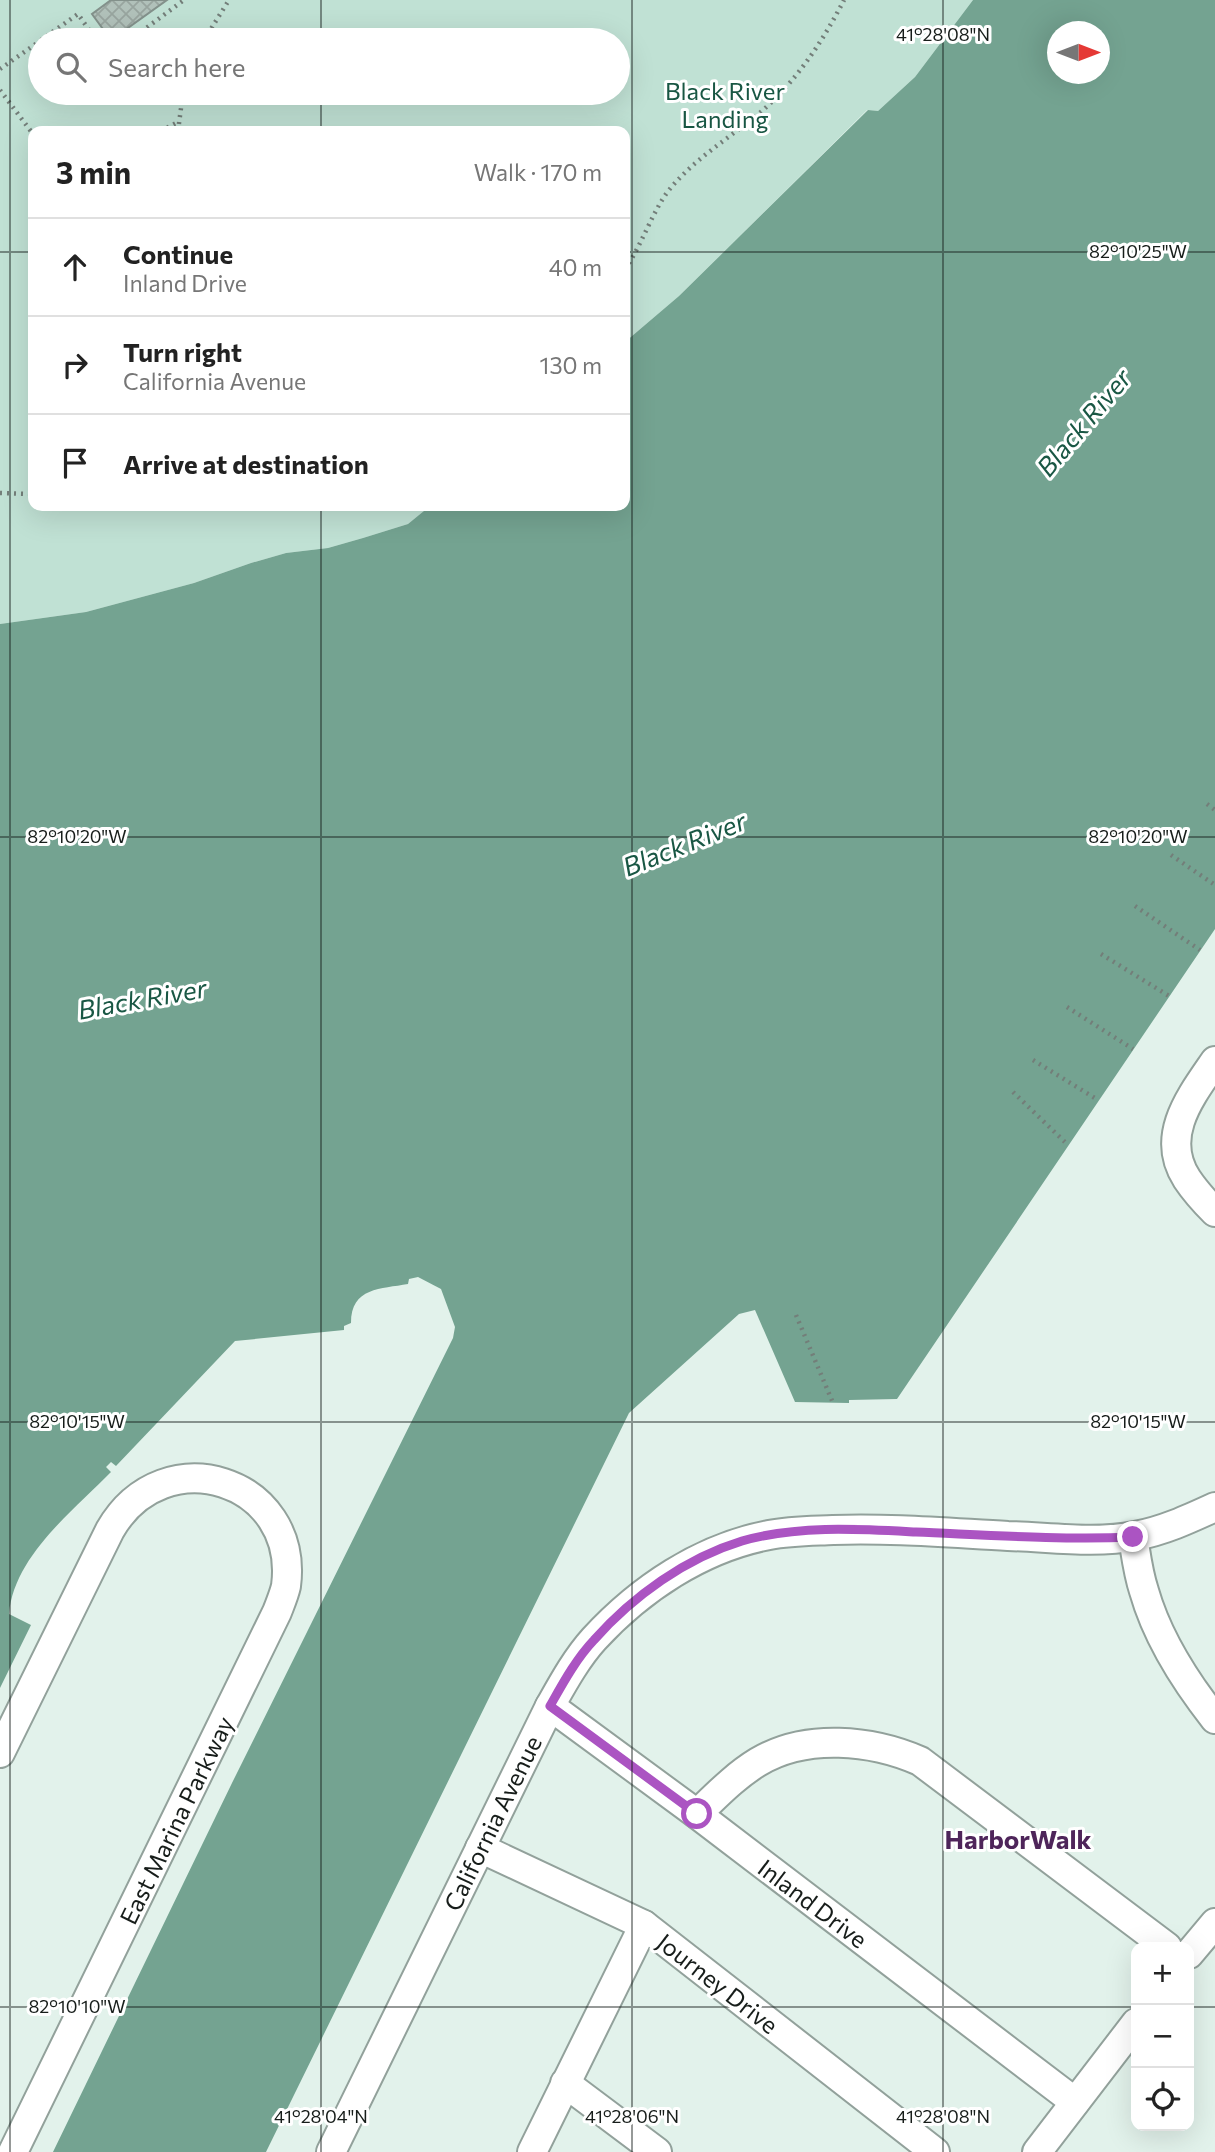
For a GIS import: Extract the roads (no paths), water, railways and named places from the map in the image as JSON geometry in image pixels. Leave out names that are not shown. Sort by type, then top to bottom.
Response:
[{"type":"street","points":[[1215,1061],[1190,1097],[1178,1125],[1179,1159],[1185,1177],[1215,1212]]},
{"type":"street","name":"East Marina Parkway","points":[[0,1753],[117,1517],[135,1498],[160,1483],[189,1477],[217,1480],[241,1490],[260,1505],[277,1529],[286,1555],[286,1587],[277,1612],[13,2152]]},
{"type":"street","name":"California Avenue","points":[[331,2152],[550,1706],[574,1665],[594,1640],[659,1582],[690,1563],[742,1541],[771,1535],[864,1529],[1074,1538],[1133,1537],[1158,1531],[1215,1507]]},
{"type":"street","points":[[1133,1537],[1144,1591],[1158,1627],[1175,1660],[1215,1719]]},
{"type":"street","name":"Inland Drive","points":[[550,1706],[697,1814],[1075,2102]]},
{"type":"street","points":[[697,1814],[737,1776],[761,1760],[779,1753],[814,1744],[884,1748],[920,1761],[1160,1942]]},
{"type":"street","name":"Journey Drive","points":[[480,1848],[644,1925],[935,2152]]},
{"type":"street","points":[[1194,1948],[1215,1923]]},
{"type":"street","points":[[532,2152],[644,1925]]},
{"type":"street","points":[[1037,2152],[1131,2029]]},
{"type":"street","points":[[565,2083],[657,2152]]},
{"type":"water","name":"Black River","points":[[973,0],[1215,0],[1215,929],[897,1399],[849,1400],[849,1403],[795,1402],[755,1310],[739,1314],[629,1413],[266,2152],[53,2152],[453,1338],[455,1327],[441,1289],[418,1277],[409,1279],[408,1284],[378,1289],[362,1296],[352,1311],[351,1323],[344,1326],[344,1330],[235,1341],[116,1466],[111,1462],[106,1467],[111,1472],[63,1519],[33,1554],[13,1593],[9,1614],[31,1625],[0,1688],[0,624],[86,612],[194,583],[286,553],[328,548],[408,524],[424,511],[630,511],[630,338],[679,296],[868,110],[878,111],[915,77]]},
{"type":"district","name":"HarborWalk","points":[[1018,1838]]},
{"type":"park label","name":"Black River Landing","points":[[725,104]]}]
